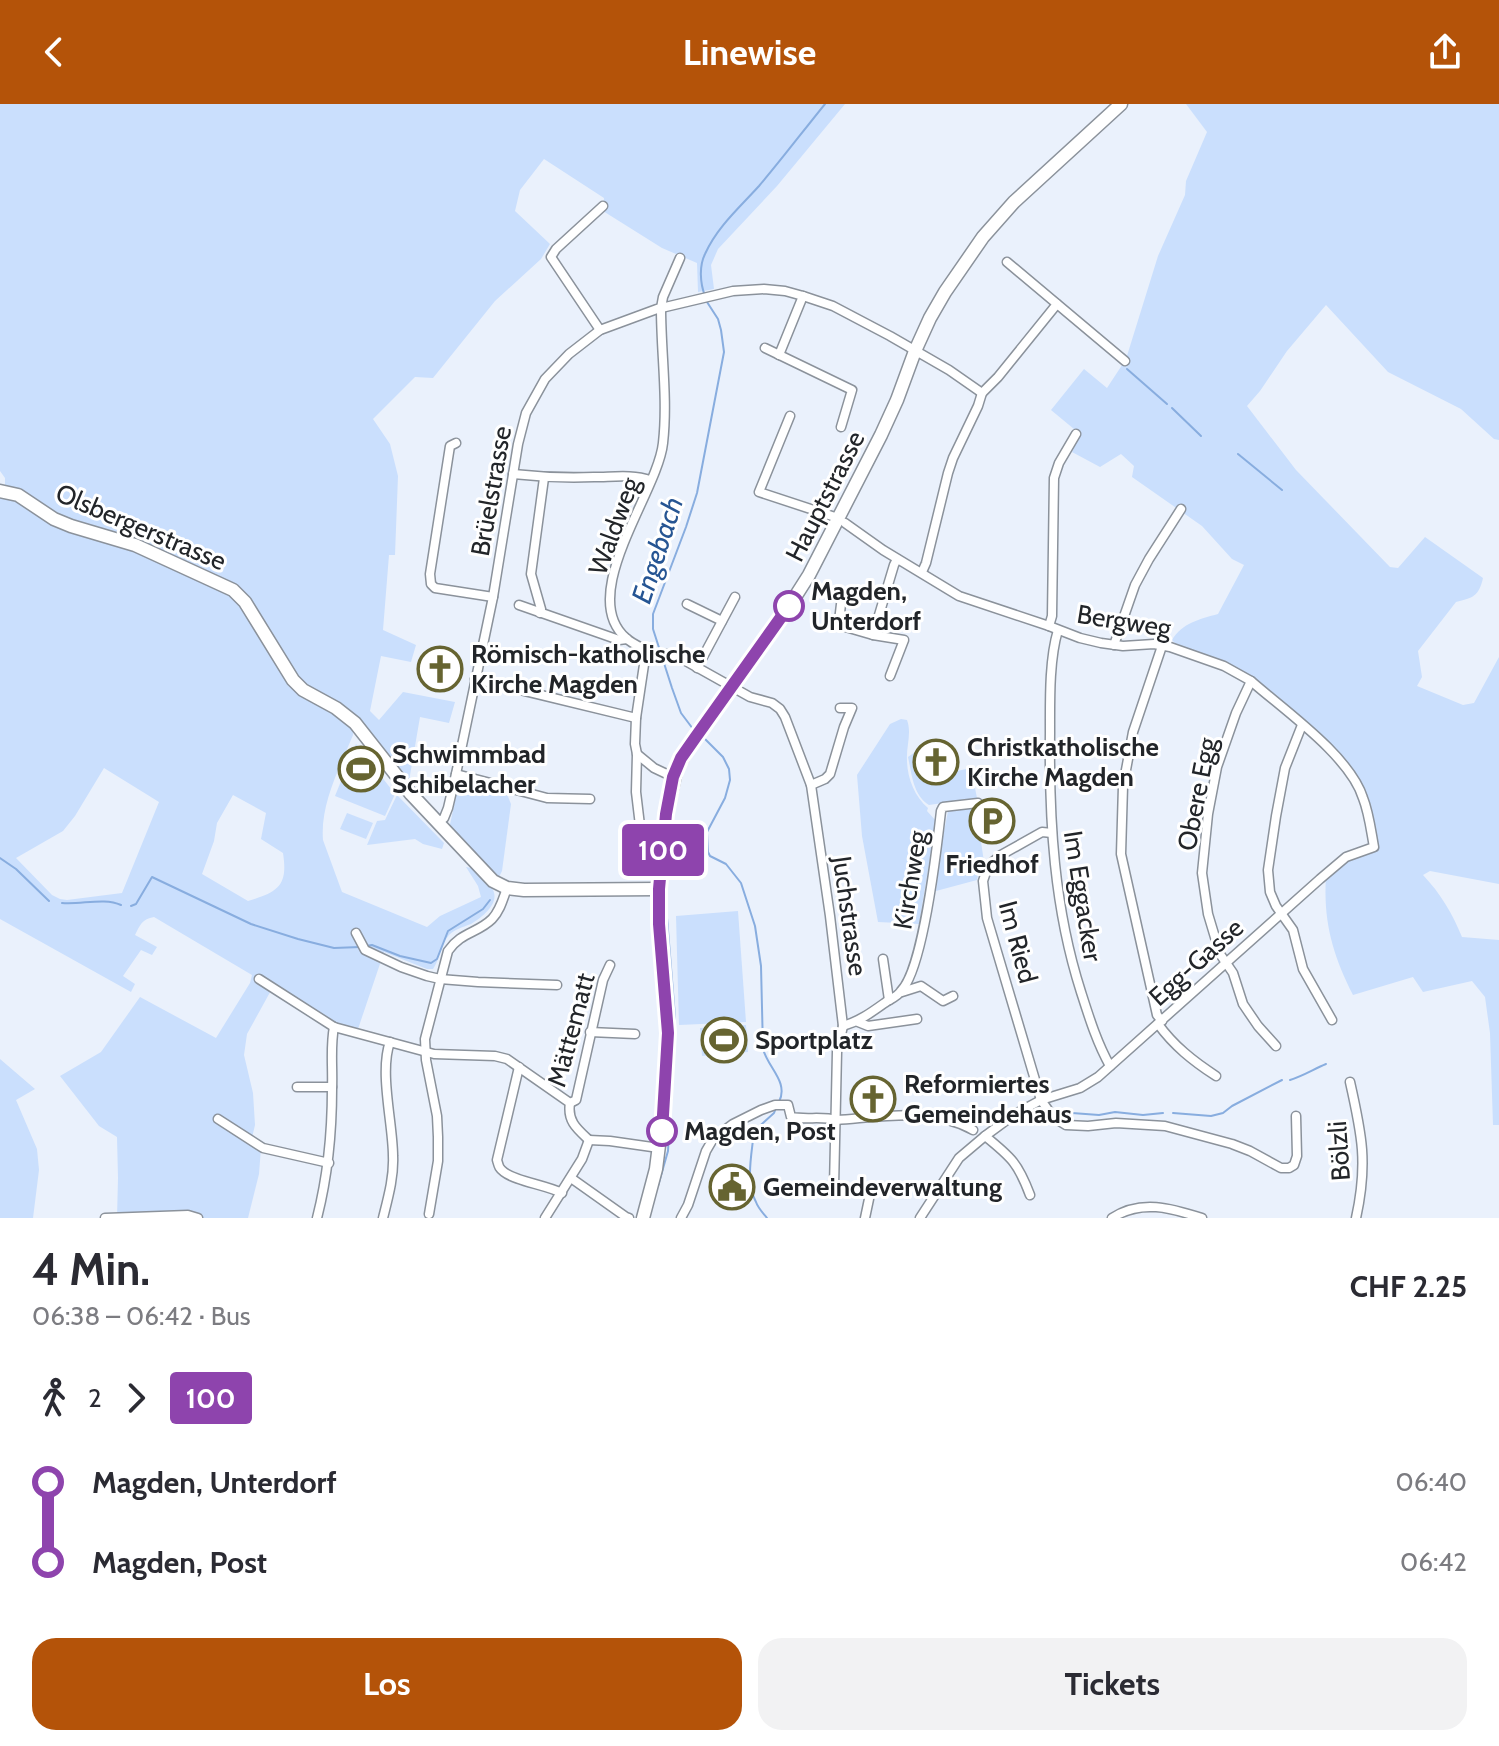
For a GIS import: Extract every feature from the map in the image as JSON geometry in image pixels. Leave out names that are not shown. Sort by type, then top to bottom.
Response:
[{"type":"main road","name":"Hauptstrasse","points":[[643,1218],[659,1148],[665,1097],[668,1033],[659,889],[666,814],[673,777],[681,758],[800,591],[842,520],[915,351],[945,292],[983,237],[1014,202],[1121,104]]},
{"type":"main road","name":"Olsbergerstrasse","points":[[0,491],[18,495],[54,519],[135,545],[233,590],[245,602],[293,680],[303,690],[336,708],[355,723],[411,794],[493,881],[507,888]]},
{"type":"main road","points":[[507,888],[659,889]]},
{"type":"street","points":[[600,330],[551,257],[603,206]]},
{"type":"street","name":"Waldweg","points":[[644,859],[636,792],[635,744],[645,658],[642,648],[619,630],[613,618],[610,594],[626,534],[658,468],[663,444],[661,308],[680,258]]},
{"type":"street","points":[[1007,262],[1125,361]]},
{"type":"street","name":"Brüelstrasse","points":[[438,823],[448,808],[456,774],[493,597],[518,444],[526,413],[545,379],[600,330],[661,308],[714,294],[748,289],[785,291],[833,306],[949,370],[982,393]]},
{"type":"street","points":[[779,355],[803,296]]},
{"type":"street","points":[[922,572],[953,458],[982,393],[1057,304]]},
{"type":"street","points":[[765,348],[852,390],[841,427]]},
{"type":"street","name":"Bergweg","points":[[790,416],[759,492],[842,520],[897,559],[959,596],[1091,640],[1123,646],[1162,646],[1224,666],[1251,681],[1338,758],[1356,782],[1363,797],[1374,847]]},
{"type":"street","name":"Im Eggacker","points":[[1076,434],[1054,478],[1052,616],[1056,637],[1050,701],[1052,833],[1056,882],[1070,956],[1088,1016],[1110,1066]]},
{"type":"street","points":[[456,443],[450,446],[431,584],[435,588],[493,597]]},
{"type":"street","points":[[513,474],[544,478],[626,477],[650,480]]},
{"type":"street","points":[[540,613],[531,574],[544,478]]},
{"type":"street","points":[[1114,645],[1135,585],[1181,509]]},
{"type":"street","points":[[873,635],[897,559]]},
{"type":"street","points":[[842,596],[840,624],[873,635],[904,640],[890,676]]},
{"type":"street","points":[[697,668],[735,597]]},
{"type":"street","points":[[687,604],[722,621]]},
{"type":"street","points":[[519,605],[619,640],[627,639]]},
{"type":"street","points":[[1162,646],[1133,732],[1123,786],[1121,854],[1160,1023],[1177,1047],[1216,1076]]},
{"type":"street","name":"Juchstrasse","points":[[665,654],[675,655],[750,697],[772,703],[780,709],[811,785],[843,1026],[837,1052],[834,1187]]},
{"type":"street","points":[[475,679],[636,718]]},
{"type":"street","name":"Obere Egg","points":[[1251,681],[1217,767],[1202,873],[1208,914],[1220,954],[1233,973],[1243,1004],[1276,1046]]},
{"type":"street","points":[[811,785],[830,774],[852,708],[840,708]]},
{"type":"street","points":[[1302,725],[1285,768],[1268,870],[1270,892],[1293,930],[1303,969],[1332,1020]]},
{"type":"street","points":[[637,754],[654,768],[673,777]]},
{"type":"street","points":[[456,774],[547,798],[590,799]]},
{"type":"street","name":"Kirchweg","points":[[901,992],[916,963],[941,811],[943,807],[978,803]]},
{"type":"street","name":"Im Ried","points":[[1041,1100],[987,918],[983,881],[988,866],[1001,855],[1042,832],[1052,833]]},
{"type":"street","name":"Egg-Gasse","points":[[920,1218],[959,1158],[985,1136],[1041,1100],[1080,1088],[1098,1077],[1346,857],[1374,847]]},
{"type":"street","points":[[429,1214],[438,1161],[438,1137],[425,1039],[448,951],[455,941],[493,918],[507,888]]},
{"type":"street","points":[[356,933],[363,947],[401,967],[440,979],[557,985]]},
{"type":"street","name":"Kirchweg","points":[[883,959],[889,1000]]},
{"type":"street","name":"Mättematt","points":[[570,1103],[576,1100],[603,980],[610,965]]},
{"type":"street","points":[[259,979],[334,1027],[434,1054],[507,1059],[570,1103],[573,1126],[589,1140],[659,1148]]},
{"type":"street","points":[[843,1026],[858,1022],[901,992],[921,986],[943,1001],[953,996]]},
{"type":"street","points":[[858,1022],[868,1026],[917,1019]]},
{"type":"street","points":[[317,1218],[329,1163],[334,1027]]},
{"type":"street","points":[[590,1032],[635,1034]]},
{"type":"street","points":[[383,1218],[393,1157],[387,1079],[390,1042]]},
{"type":"street","points":[[519,1067],[497,1160],[500,1169],[506,1174],[552,1187],[562,1193]]},
{"type":"street","name":"Bölzli","points":[[1350,1082],[1364,1152],[1363,1184],[1356,1218]]},
{"type":"street","points":[[297,1087],[332,1087]]},
{"type":"street","points":[[1041,1100],[1053,1117],[1066,1125],[1116,1123],[1165,1126],[1232,1144],[1281,1168],[1294,1165],[1297,1156],[1296,1116]]},
{"type":"street","points":[[681,1218],[713,1139],[733,1124],[775,1105],[788,1105],[791,1117],[837,1120],[924,1116],[951,1121],[973,1130]]},
{"type":"street","points":[[218,1119],[263,1148],[329,1163]]},
{"type":"street","points":[[708,1128],[713,1139]]},
{"type":"street","points":[[985,1136],[1011,1157],[1030,1195]]},
{"type":"street","points":[[545,1218],[571,1178],[589,1140]]},
{"type":"street","points":[[571,1178],[629,1218]]},
{"type":"street","points":[[865,1218],[869,1199]]},
{"type":"street","points":[[1112,1218],[1124,1210],[1140,1206],[1174,1209],[1202,1218]]},
{"type":"street","points":[[105,1218],[188,1215],[198,1218]]},
{"type":"shaded area","points":[[0,104],[845,104],[777,186],[718,249],[711,265],[714,289],[698,292],[697,263],[662,248],[603,211],[604,198],[544,159],[520,190],[515,211],[550,244],[541,259],[495,301],[433,378],[415,377],[373,419],[390,444],[398,476],[395,555],[389,555],[383,630],[416,645],[411,662],[381,656],[370,711],[379,720],[403,692],[455,702],[449,723],[420,717],[408,787],[372,738],[301,683],[245,596],[66,520],[5,488],[5,478],[0,471]]},
{"type":"shaded area","points":[[1186,104],[1499,104],[1499,440],[1461,409],[1388,372],[1326,305],[1247,406],[1296,470],[1390,567],[1398,568],[1425,537],[1483,578],[1477,592],[1456,602],[1418,651],[1422,677],[1417,686],[1463,705],[1474,703],[1499,657],[1499,884],[1430,871],[1423,875],[1446,904],[1462,937],[1499,940],[1499,1125],[1493,1125],[1490,1033],[1485,997],[1472,981],[1423,992],[1413,977],[1353,995],[1340,966],[1328,923],[1326,876],[1353,857],[1374,851],[1364,794],[1321,738],[1276,695],[1228,664],[1172,640],[1186,626],[1218,614],[1244,565],[1232,559],[1202,526],[1132,477],[1134,466],[1121,454],[1100,467],[1072,452],[1080,434],[1051,410],[1084,369],[1107,388],[1126,359],[1158,256],[1185,195],[1186,181],[1207,132]]},
{"type":"shaded area","points":[[0,496],[11,497],[221,588],[238,601],[291,685],[353,728],[328,799],[323,826],[323,840],[342,892],[427,927],[440,916],[481,897],[466,867],[486,881],[494,895],[492,905],[484,914],[449,935],[433,969],[384,952],[358,1029],[332,1022],[274,985],[247,1034],[244,1055],[253,1093],[255,1125],[251,1142],[261,1148],[259,1174],[248,1218],[117,1218],[117,1137],[99,1126],[60,1076],[101,1052],[140,997],[216,1038],[252,975],[154,917],[144,921],[135,935],[157,947],[152,955],[141,950],[123,976],[135,984],[131,992],[0,919]],"holes":[[[104,768],[159,802],[122,893],[60,899],[52,895],[16,858],[63,831]],[[233,795],[266,813],[261,839],[283,853],[284,873],[279,886],[248,901],[202,874],[217,823]]]},
{"type":"shaded area","points":[[907,720],[908,725],[907,767],[910,780],[936,821],[919,924],[878,922],[862,836],[857,775],[890,724]]},
{"type":"shaded area","points":[[931,741],[936,742],[957,771],[971,768],[977,798],[929,805],[924,801],[914,784],[908,757]]},
{"type":"shaded area","name":"Schwimmbad Schibelacher","points":[[356,744],[395,794],[385,816],[335,796]]},
{"type":"shaded area","points":[[463,782],[506,792],[511,804],[502,871],[498,879],[449,829],[458,787]]},
{"type":"shaded area","points":[[397,795],[444,843],[442,849],[415,839],[367,845],[377,821],[385,820]]},
{"type":"shaded area","points":[[976,808],[984,862],[977,880],[936,891],[948,811]]},
{"type":"shaded area","points":[[347,813],[373,823],[366,839],[340,829]]},
{"type":"shaded area","points":[[738,911],[746,1022],[679,1025],[676,916]]},
{"type":"shaded area","name":"Sportplatz","points":[[746,1025],[748,1052],[702,1056],[700,1028]]},
{"type":"shaded area","points":[[0,1059],[35,1089],[16,1100],[37,1149],[39,1170],[33,1218],[0,1218]]},
{"type":"waterway","points":[[705,296],[701,269],[710,244],[825,104]]},
{"type":"waterway","name":"Engebach","points":[[693,729],[681,713],[672,688],[653,629],[653,614],[697,493],[724,352],[718,319],[707,302]]},
{"type":"waterway","points":[[1127,369],[1167,404]]},
{"type":"waterway","points":[[1172,408],[1201,436]]},
{"type":"waterway","points":[[1238,454],[1282,490]]},
{"type":"waterway","points":[[658,1186],[668,1151],[675,1017],[667,918],[668,873],[678,856],[707,832],[725,798],[730,780],[723,757],[701,735]]},
{"type":"waterway","points":[[707,833],[710,856],[726,864],[741,883],[755,926],[761,966],[763,1049],[780,1081],[779,1102]]},
{"type":"waterway","points":[[0,858],[49,901]]},
{"type":"waterway","points":[[131,906],[136,904],[152,877],[251,924],[334,948],[360,947]]},
{"type":"waterway","points":[[366,946],[372,945],[431,963],[437,959],[448,931],[483,909],[490,900]]},
{"type":"waterway","points":[[62,903],[107,902],[121,905]]},
{"type":"waterway","points":[[1290,1080],[1326,1064]]},
{"type":"waterway","points":[[1173,1113],[1211,1116],[1223,1113],[1282,1080]]},
{"type":"waterway","points":[[767,1218],[753,1194],[751,1158],[754,1131],[776,1108]]},
{"type":"waterway","points":[[1072,1113],[1163,1113]]},
{"type":"bus line","name":"100","points":[[662,1131],[668,1033],[659,889],[673,777],[681,758],[789,606]]},
{"type":"place","name":"Magden, Unterdorf","points":[[789,606]]},
{"type":"place","name":"Römisch-katholische Kirche Magden","points":[[440,669]]},
{"type":"place","name":"Christkatholische Kirche Magden","points":[[936,762]]},
{"type":"place","name":"Schwimmbad Schibelacher","points":[[361,769]]},
{"type":"place","name":"Friedhof","points":[[992,821]]},
{"type":"place","name":"Sportplatz","points":[[724,1040]]},
{"type":"place","name":"Reformiertes Gemeindehaus","points":[[873,1099]]},
{"type":"place","name":"Magden, Post","points":[[662,1131]]},
{"type":"place","name":"Gemeindeverwaltung","points":[[732,1187]]}]
